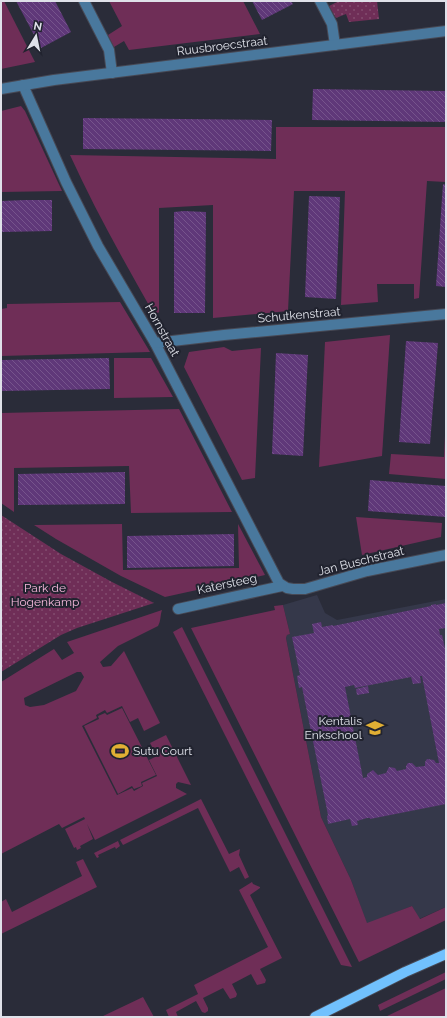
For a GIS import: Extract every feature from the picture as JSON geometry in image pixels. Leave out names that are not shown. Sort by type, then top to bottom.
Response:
[{"type":"main road","points":[[315,1017],[405,972],[446,954]]},
{"type":"street","points":[[84,1],[109,50],[112,73]]},
{"type":"street","points":[[320,1],[332,24],[335,45]]},
{"type":"street","name":"Ruusbroecstraat","points":[[1,89],[112,73],[446,31]]},
{"type":"street","name":"Hornstraat","points":[[23,85],[66,182],[98,246],[155,343],[272,570],[282,586]]},
{"type":"street","name":"Schutkenstraat","points":[[155,343],[231,334],[446,314]]},
{"type":"street","name":"Jan Buschstraat","points":[[282,586],[293,589],[305,589],[367,571],[446,554]]},
{"type":"street","name":"Katersteeg","points":[[178,609],[282,586]]},
{"type":"shaded area","name":"Kentalis Enkschool","points":[[317,595],[325,613],[337,620],[446,599],[446,907],[419,919],[412,906],[367,924],[351,880],[321,817],[286,638],[287,635],[290,634],[283,605]]},
{"type":"green space","points":[[1,1],[4,1],[35,62],[1,69]]},
{"type":"green space","points":[[109,1],[243,1],[260,34],[129,50],[124,41],[114,47],[108,35],[122,26]]},
{"type":"green space","points":[[339,1],[377,1],[379,19],[349,22],[346,14],[336,18],[329,6]]},
{"type":"green space","points":[[21,106],[25,111],[62,191],[1,192],[1,111]]},
{"type":"green space","points":[[276,127],[446,127],[446,182],[427,181],[419,298],[414,299],[414,284],[377,284],[378,302],[341,305],[345,191],[294,191],[288,311],[213,318],[213,205],[159,208],[159,312],[155,316],[100,216],[70,155],[276,159]]},
{"type":"green space","points":[[120,302],[150,352],[1,356],[1,309],[7,308],[7,304]]},
{"type":"green space","points":[[390,335],[382,456],[319,467],[325,342]]},
{"type":"green space","points":[[224,347],[232,351],[261,348],[255,478],[242,480],[184,367],[189,352]]},
{"type":"green space","points":[[114,358],[151,358],[173,397],[114,398]]},
{"type":"green space","points":[[179,409],[232,512],[131,513],[129,466],[14,468],[14,512],[1,503],[1,413]]},
{"type":"green space","points":[[446,414],[446,479],[389,474],[391,454],[444,457]]},
{"type":"green space","name":"Park de Hogenkamp","points":[[1,515],[61,554],[154,603],[77,628],[61,635],[1,672]]},
{"type":"green space","points":[[356,517],[442,523],[441,537],[362,555]]},
{"type":"green space","points":[[122,524],[123,570],[239,568],[238,524],[265,575],[165,597],[121,576],[34,525]]},
{"type":"green space","points":[[283,605],[290,634],[287,635],[286,638],[321,817],[351,880],[367,923],[412,906],[420,919],[446,907],[446,920],[359,962],[191,628],[275,610],[274,606]]},
{"type":"green space","points":[[162,610],[158,626],[118,646],[100,662],[103,667],[111,666],[124,651],[160,723],[144,731],[138,718],[130,722],[122,706],[107,713],[105,710],[96,715],[97,718],[82,726],[117,795],[132,788],[134,791],[143,786],[142,783],[157,776],[149,760],[157,756],[150,743],[166,735],[191,785],[178,782],[176,784],[176,788],[187,794],[95,840],[87,824],[93,839],[80,846],[81,848],[77,850],[76,847],[74,848],[65,829],[85,819],[84,817],[62,828],[59,824],[1,854],[1,682],[54,649],[62,660],[74,653],[67,642]],"holes":[[[77,672],[81,672],[84,677],[76,691],[44,705],[30,707],[25,705],[24,698]]]},
{"type":"green space","points":[[182,627],[352,967],[341,965],[173,632]]},
{"type":"green space","name":"Sutu Court","points":[[122,708],[156,775],[141,782],[142,786],[134,789],[132,786],[118,794],[84,726],[99,719],[98,716],[105,713],[107,715]]},
{"type":"green space","points":[[201,799],[229,854],[240,849],[239,855],[249,877],[245,879],[239,867],[230,872],[198,808],[123,845],[120,840]]},
{"type":"green space","points":[[118,841],[120,846],[116,849],[115,847],[98,855],[99,857],[97,858],[94,853]]},
{"type":"green space","points":[[83,859],[97,887],[1,934],[1,902],[6,899],[12,912],[82,876],[76,862]]},
{"type":"green space","points":[[252,882],[260,888],[250,895],[282,958],[260,969],[266,980],[265,983],[257,985],[251,974],[232,984],[237,994],[236,997],[230,999],[223,988],[203,998],[208,1008],[208,1011],[205,1013],[202,1012],[196,1001],[176,1012],[178,1017],[169,1017],[166,1010],[198,994],[194,985],[268,947],[239,890]]},
{"type":"green space","points":[[446,972],[446,979],[380,1011],[378,1005]]},
{"type":"green space","points":[[446,988],[446,1017],[385,1017]]},
{"type":"green space","points":[[143,997],[154,1017],[101,1017]]},
{"type":"building","points":[[16,1],[55,1],[71,32],[41,48]]},
{"type":"building","points":[[252,1],[291,1],[293,4],[262,20]]},
{"type":"building","points":[[313,89],[446,91],[446,122],[312,120]]},
{"type":"building","points":[[83,118],[272,120],[271,151],[83,149]]},
{"type":"building","points":[[443,184],[446,185],[446,287],[436,286]]},
{"type":"building","points":[[309,196],[340,197],[336,299],[305,297]]},
{"type":"building","points":[[52,200],[52,231],[1,232],[1,201]]},
{"type":"building","points":[[174,212],[206,212],[205,313],[174,313]]},
{"type":"building","points":[[406,341],[438,343],[430,444],[399,442]]},
{"type":"building","points":[[276,353],[308,355],[303,456],[272,454]]},
{"type":"building","points":[[109,358],[110,389],[2,391],[2,360]]},
{"type":"building","points":[[125,472],[125,504],[18,505],[18,474]]},
{"type":"building","points":[[370,480],[446,486],[446,517],[368,511]]},
{"type":"building","points":[[234,534],[234,566],[127,568],[127,536]]},
{"type":"building","points":[[446,603],[446,628],[439,629],[446,653],[446,804],[370,819],[367,818],[357,821],[358,825],[352,826],[350,819],[328,824],[328,815],[302,687],[299,688],[297,676],[300,675],[292,637],[314,633],[312,624],[321,622],[322,627],[333,626]],"holes":[[[420,676],[422,676],[439,763],[436,763],[434,760],[427,759],[425,766],[416,767],[412,763],[408,763],[406,769],[397,771],[395,768],[389,767],[386,773],[378,775],[373,770],[367,774],[367,777],[363,778],[345,687],[354,685],[355,688],[411,677],[413,684],[421,683]]]},
{"type":"building","points":[[368,686],[369,693],[357,695],[356,689]]},
{"type":"place","name":"Kentalis Enkschool","points":[[375,728]]},
{"type":"place","name":"Sutu Court","points":[[120,751]]}]
